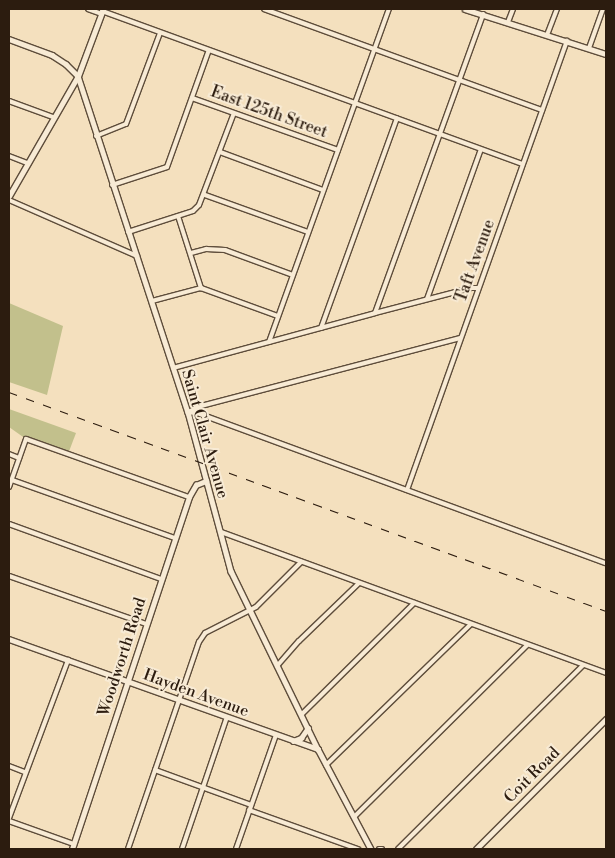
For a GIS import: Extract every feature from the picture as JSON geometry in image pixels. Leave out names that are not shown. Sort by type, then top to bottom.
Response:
[{"type":"main road","points":[[9,196],[78,76],[102,11]]},
{"type":"street","points":[[88,9],[102,11],[522,164]]},
{"type":"street","points":[[264,9],[542,110]]},
{"type":"street","points":[[269,342],[389,9]]},
{"type":"street","points":[[468,9],[606,54]]},
{"type":"street","points":[[508,22],[513,9]]},
{"type":"street","points":[[547,35],[557,9]]},
{"type":"street","points":[[589,48],[603,9]]},
{"type":"street","points":[[375,313],[482,14]]},
{"type":"street","points":[[96,136],[126,124],[160,32]]},
{"type":"street","points":[[9,39],[52,55],[66,64],[78,76]]},
{"type":"street","name":"Taft Avenue","points":[[407,490],[567,41]]},
{"type":"street","points":[[112,185],[167,166],[209,50]]},
{"type":"street","name":"Saint Clair Avenue","points":[[78,76],[112,185],[188,412],[230,570],[326,765],[371,849]]},
{"type":"street","name":"East 125th Street","points":[[192,98],[338,150]]},
{"type":"street","points":[[9,101],[53,117]]},
{"type":"street","points":[[128,232],[193,211],[200,205],[234,113]]},
{"type":"street","points":[[321,328],[396,118]]},
{"type":"street","points":[[426,299],[481,149]]},
{"type":"street","points":[[220,152],[324,190]]},
{"type":"street","points":[[9,156],[27,163]]},
{"type":"street","points":[[205,195],[308,232]]},
{"type":"street","points":[[9,200],[137,256]]},
{"type":"street","points":[[178,216],[201,288]]},
{"type":"street","points":[[191,253],[206,249],[225,250],[293,275]]},
{"type":"street","points":[[152,302],[201,288],[278,316]]},
{"type":"street","points":[[173,368],[426,299],[478,288]]},
{"type":"street","points":[[188,412],[201,406],[460,338]]},
{"type":"street","points":[[188,412],[202,415],[606,563]]},
{"type":"street","points":[[9,487],[26,439],[189,497]]},
{"type":"street","points":[[9,454],[19,458]]},
{"type":"street","points":[[12,480],[175,538]]},
{"type":"street","name":"Woodworth Road","points":[[73,847],[189,497],[196,485],[206,481]]},
{"type":"street","points":[[9,524],[162,579]]},
{"type":"street","points":[[221,532],[606,673]]},
{"type":"street","points":[[128,849],[199,642],[205,633],[256,608],[301,562]]},
{"type":"street","points":[[9,576],[146,624]]},
{"type":"street","points":[[277,666],[299,641],[359,583]]},
{"type":"street","points":[[302,714],[414,603]]},
{"type":"street","points":[[326,765],[472,624]]},
{"type":"street","name":"Hayden Avenue","points":[[9,639],[318,749]]},
{"type":"street","points":[[354,817],[527,645]]},
{"type":"street","points":[[68,660],[25,772],[9,820],[73,847]]},
{"type":"street","points":[[398,849],[583,665]]},
{"type":"street","points":[[182,849],[227,717]]},
{"type":"street","name":"Coit Road","points":[[476,849],[606,719]]},
{"type":"street","points":[[293,741],[301,738],[308,728]]},
{"type":"street","points":[[236,849],[276,735]]},
{"type":"street","points":[[9,766],[25,772]]},
{"type":"street","points":[[155,770],[358,849]]},
{"type":"shaded area","points":[[9,303],[63,326],[47,395],[9,382]]},
{"type":"shaded area","points":[[9,409],[76,433],[68,454],[26,439],[9,427]]},
{"type":"railway","points":[[9,392],[606,611]]}]
